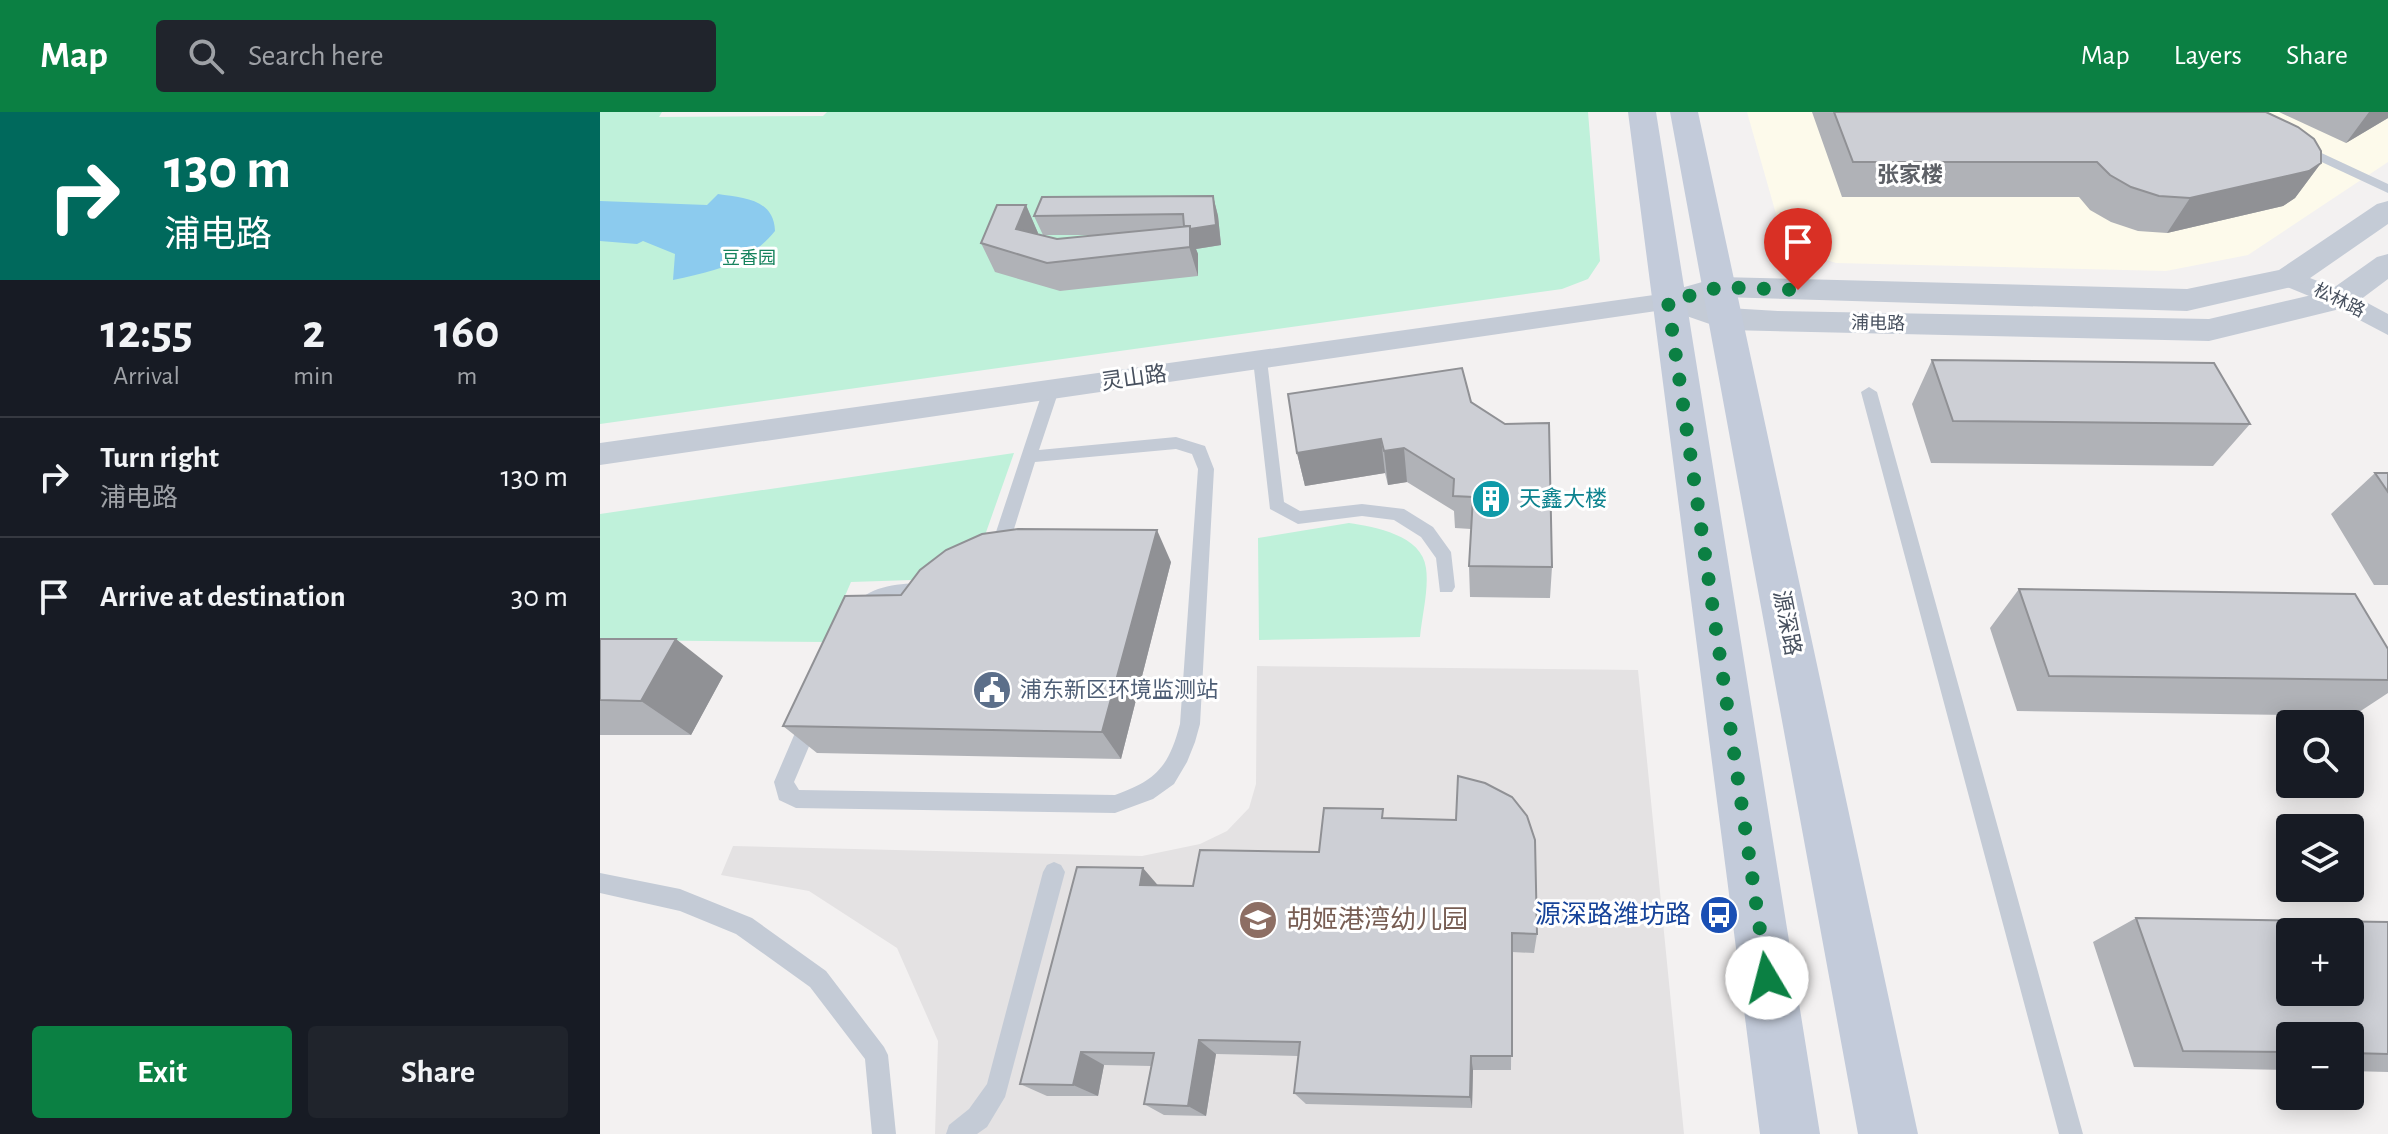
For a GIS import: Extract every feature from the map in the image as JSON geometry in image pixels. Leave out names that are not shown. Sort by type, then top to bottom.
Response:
[{"type":"main road","points":[[1642,112],[1790,1134]]},
{"type":"main road","name":"源深路","points":[[1684,112],[1888,1134]]},
{"type":"street","name":"浦电路","points":[[1668,302],[2187,300],[2289,278],[2388,210]]},
{"type":"street","name":"浦电路","points":[[1723,303],[2209,330],[2340,299],[2388,264]]},
{"type":"street","name":"松林路","points":[[2289,278],[2340,299],[2388,326]]},
{"type":"street","name":"灵山路","points":[[600,454],[1668,302]]},
{"type":"lane","points":[[2282,138],[2388,189]]},
{"type":"lane","points":[[1260,360],[1276,505],[1298,518],[1362,510],[1398,514],[1427,532],[1445,557],[1446,587]]},
{"type":"lane","points":[[981,554],[999,548],[1051,390]]},
{"type":"lane","points":[[1869,392],[2071,1134]]},
{"type":"lane","points":[[820,699],[784,782],[786,793],[796,799],[1115,804],[1150,793],[1174,771],[1190,724],[1206,469],[1199,450],[1176,443],[1030,457]]},
{"type":"lane","points":[[850,629],[856,615],[869,600],[893,592],[929,590],[941,576]]},
{"type":"lane","points":[[958,1134],[978,1118],[997,1089],[1054,872]]},
{"type":"lane","points":[[600,883],[680,900],[744,926],[818,979],[876,1055],[884,1134]]},
{"type":"shaded area","points":[[1747,112],[2388,112],[2388,162],[2248,255],[2166,271],[1836,263],[1814,256],[1793,244],[1780,228]]},
{"type":"shaded area","name":"胡姬港湾幼儿园","points":[[1257,666],[1638,670],[1684,1134],[935,1134],[938,1041],[897,948],[809,891],[721,875],[733,846],[1142,856],[1200,844],[1227,831],[1249,808],[1256,784]]},
{"type":"green space","name":"豆香园","points":[[600,112],[662,112],[659,117],[823,116],[827,112],[1588,112],[1600,261],[1588,279],[1562,289],[600,424]]},
{"type":"green space","points":[[1014,453],[984,538],[944,554],[912,580],[851,582],[825,642],[600,640],[600,514]]},
{"type":"green space","points":[[1349,523],[1407,540],[1423,557],[1427,585],[1420,637],[1259,640],[1258,538]]},
{"type":"water","points":[[718,194],[747,199],[763,206],[773,220],[775,231],[753,252],[729,265],[673,280],[675,254],[643,241],[637,244],[600,241],[600,201],[707,205]]},
{"type":"building","points":[[1834,112],[2266,112],[2298,127],[2314,139],[2321,151],[2321,163],[2309,171],[2190,198],[2159,196],[2131,187],[2110,175],[2097,162],[1853,162]]},
{"type":"building","points":[[1213,196],[1216,225],[1190,229],[1190,226],[1184,226],[1183,214],[1034,216],[1042,197]]},
{"type":"building","points":[[997,205],[1026,205],[1016,229],[1057,239],[1190,226],[1190,247],[1047,263],[981,243]]},
{"type":"building","points":[[1932,360],[2214,363],[2250,424],[1953,421]]},
{"type":"building","name":"天鑫大楼","points":[[1462,368],[1471,402],[1505,424],[1549,423],[1552,567],[1469,566],[1473,497],[1453,496],[1454,479],[1404,448],[1384,451],[1381,439],[1297,453],[1288,394]]},
{"type":"building","points":[[2375,473],[2388,473],[2388,492]]},
{"type":"building","name":"浦东新区环境监测站","points":[[1018,529],[1157,530],[1102,732],[783,726],[845,596],[901,595],[920,570],[946,550],[982,534]]},
{"type":"building","points":[[2019,589],[2355,594],[2388,649],[2388,680],[2049,676]]},
{"type":"building","points":[[600,639],[676,639],[641,701],[600,700]]},
{"type":"building","points":[[1458,776],[1485,783],[1512,797],[1527,816],[1535,840],[1537,934],[1512,933],[1512,1056],[1471,1056],[1470,1097],[1294,1093],[1300,1042],[1199,1040],[1188,1106],[1144,1104],[1154,1053],[1081,1052],[1073,1085],[1020,1084],[1077,867],[1143,868],[1140,885],[1193,886],[1200,850],[1319,852],[1324,808],[1383,809],[1382,818],[1456,820]]},
{"type":"building","points":[[2136,918],[2276,920],[2276,1006],[2364,1006],[2364,922],[2388,922],[2388,1054],[2364,1053],[2364,1022],[2276,1022],[2276,1052],[2183,1051]]},
{"type":"place","name":"天鑫大楼","points":[[1491,499]]},
{"type":"place","name":"浦东新区环境监测站","points":[[992,690]]},
{"type":"place","name":"源深路潍坊路","points":[[1719,915]]},
{"type":"place","name":"胡姬港湾幼儿园","points":[[1258,920]]},
{"type":"district","name":"张家楼","points":[[1910,175]]},
{"type":"route","points":[[1767,978],[1668,302],[1720,287],[1798,290]]}]
